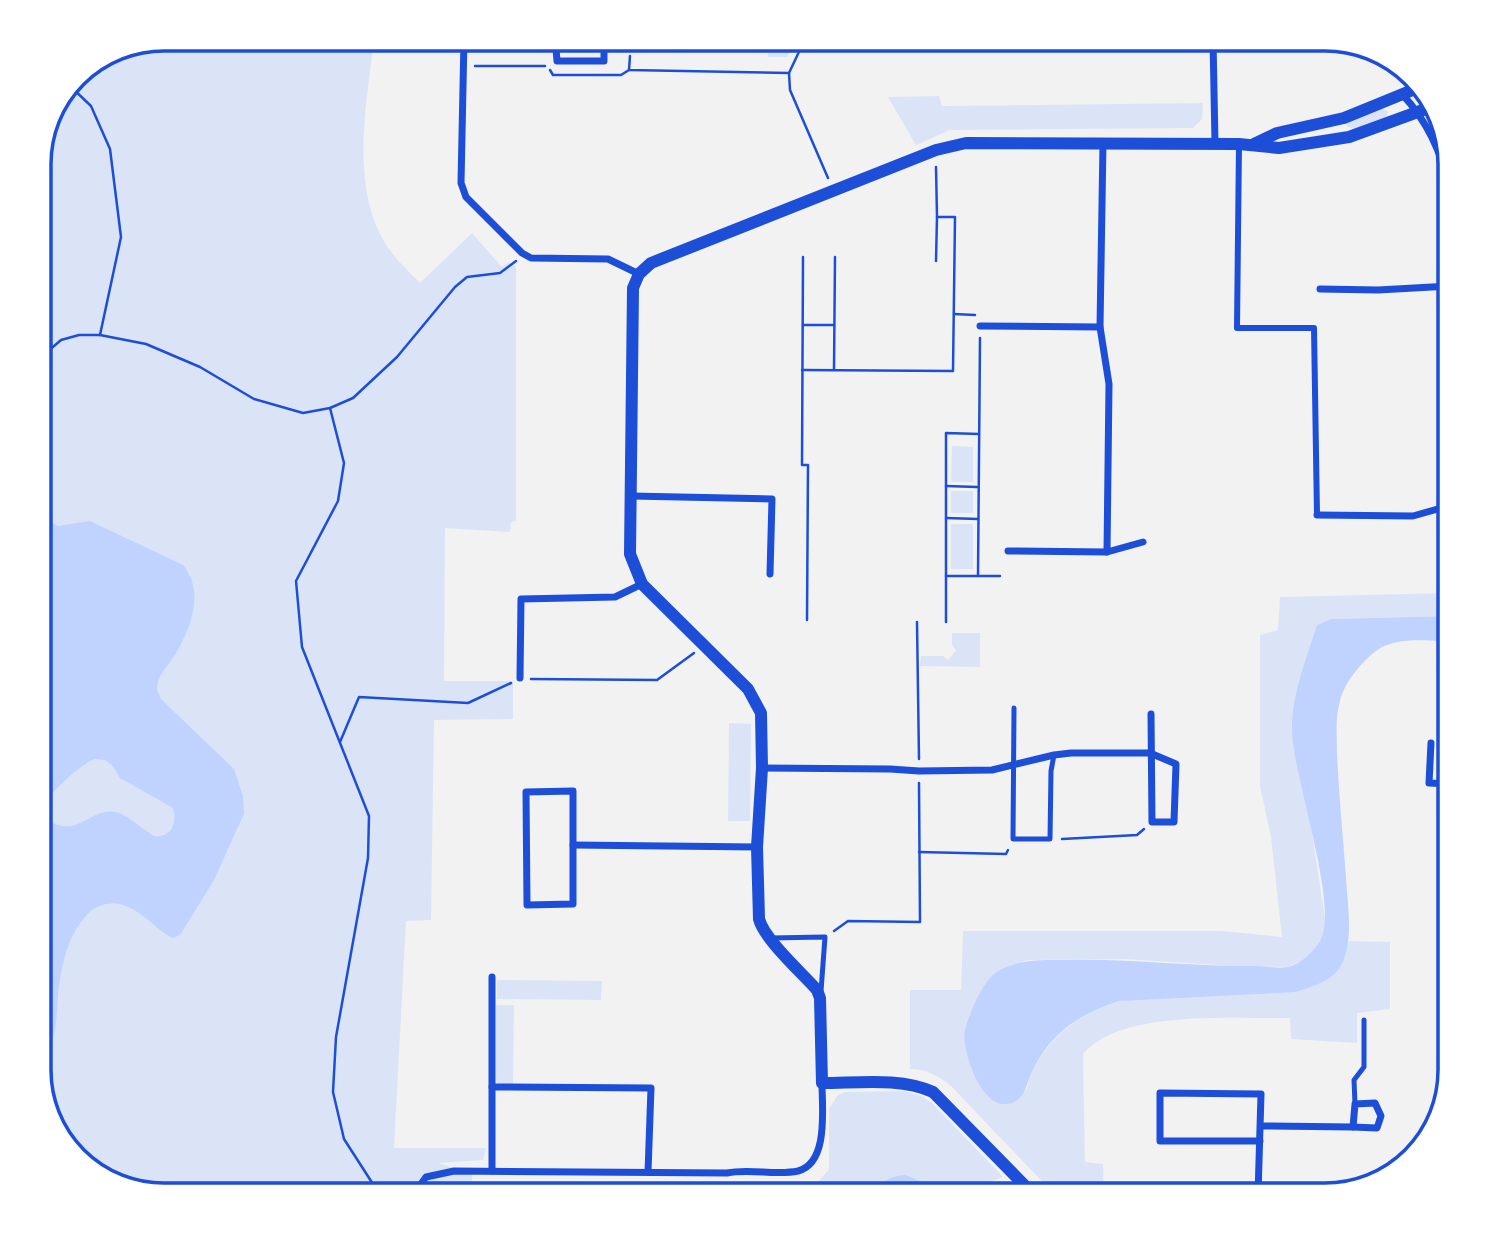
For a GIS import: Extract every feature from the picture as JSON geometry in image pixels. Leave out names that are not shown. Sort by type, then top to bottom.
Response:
[{"type":"street","points":[[464,51],[461,183],[466,197],[522,253],[531,258],[608,259],[639,274]]},
{"type":"street","points":[[556,51],[556,61],[604,61],[604,51]]},
{"type":"street","points":[[1213,51],[1215,143]]},
{"type":"street","points":[[1254,144],[1277,133],[1344,118],[1411,91]]},
{"type":"street","points":[[1402,94],[1418,112],[1436,144]]},
{"type":"street","points":[[422,1183],[426,1177],[454,1171],[797,1171],[808,1166],[817,1157],[821,1135],[822,1083],[820,998],[817,990],[769,938],[759,919],[757,848],[762,768],[761,713],[748,689],[642,584],[630,554],[633,288],[639,274],[651,263],[936,150],[965,143],[1215,143],[1279,148],[1349,137],[1424,110]]},
{"type":"street","points":[[1103,143],[1100,327],[1109,384],[1107,552]]},
{"type":"street","points":[[1239,144],[1237,328],[1314,328],[1317,515],[1413,516],[1438,509]]},
{"type":"street","points":[[1320,289],[1378,290],[1438,287]]},
{"type":"street","points":[[980,326],[1100,327]]},
{"type":"street","points":[[631,496],[772,499],[770,574]]},
{"type":"street","points":[[1008,551],[1107,552],[1143,542]]},
{"type":"street","points":[[520,678],[521,599],[615,597],[642,584]]},
{"type":"street","points":[[762,768],[992,770],[1054,755],[1150,753],[1176,764],[1174,822],[1152,822],[1150,753],[1151,714]]},
{"type":"street","points":[[1431,743],[1429,783],[1438,783]]},
{"type":"street","points":[[526,792],[573,792],[573,845],[573,904],[527,905],[526,792]]},
{"type":"street","points":[[573,845],[757,848]]},
{"type":"street","points":[[492,978],[492,1171]]},
{"type":"street","points":[[822,1083],[919,1085],[933,1092],[1022,1183]]},
{"type":"street","points":[[492,1087],[651,1088],[648,1172]]},
{"type":"street","points":[[1258,1183],[1261,1126],[1261,1094],[1160,1093],[1160,1141],[1260,1141]]},
{"type":"street","points":[[1261,1126],[1377,1128],[1381,1116],[1376,1103],[1355,1104],[1353,1127]]},
{"type":"lane","points":[[1014,708],[1013,839],[1050,839],[1051,771],[1054,755]]},
{"type":"lane","points":[[769,938],[825,937],[820,998]]},
{"type":"lane","points":[[1355,1104],[1354,1080],[1364,1067],[1364,1020]]},
{"type":"path","points":[[799,51],[789,73],[790,90],[833,191]]},
{"type":"path","points":[[630,56],[629,70],[789,73]]},
{"type":"path","points":[[77,92],[91,106],[110,149],[121,237],[100,335]]},
{"type":"path","points":[[936,150],[936,261]]},
{"type":"path","points":[[802,370],[953,371],[955,217],[937,217]]},
{"type":"path","points":[[51,349],[61,340],[79,335],[100,335],[146,344],[200,367],[254,399],[303,413],[330,408],[353,398],[397,357],[455,287],[467,277],[500,273],[513,265],[522,253]]},
{"type":"path","points":[[803,257],[802,465],[808,465],[807,620]]},
{"type":"path","points":[[834,370],[835,257]]},
{"type":"path","points":[[803,325],[834,325]]},
{"type":"path","points":[[978,576],[979,363]]},
{"type":"path","points":[[330,408],[344,463],[338,501],[296,581],[302,647],[369,816],[368,858],[336,1037],[333,1092],[344,1139],[372,1183]]},
{"type":"path","points":[[946,622],[946,433],[979,434]]},
{"type":"path","points":[[946,486],[978,487]]},
{"type":"path","points":[[946,518],[978,519]]},
{"type":"path","points":[[946,576],[1000,576]]},
{"type":"path","points":[[825,937],[848,921],[920,922],[918,622]]},
{"type":"path","points":[[1050,839],[1137,835],[1152,822]]},
{"type":"path","points":[[919,852],[1006,854],[1013,839]]},
{"type":"shaded area","points":[[164,51],[373,51],[365,112],[364,161],[371,209],[387,246],[420,283],[472,233],[502,267],[509,262],[516,267],[516,521],[511,522],[510,532],[445,528],[444,681],[513,681],[513,719],[434,720],[431,920],[406,921],[394,1148],[486,1148],[483,1160],[439,1163],[472,1174],[472,1183],[142,1181],[121,1175],[89,1155],[74,1139],[62,1120],[55,1099],[51,1077],[51,157],[62,114],[74,95],[89,79],[107,66],[128,57]]},
{"type":"shaded area","points":[[768,51],[791,51],[787,57],[768,57]]},
{"type":"shaded area","points":[[939,96],[942,106],[1203,103],[1202,119],[1193,128],[950,130],[916,145],[888,97]]},
{"type":"shaded area","points":[[1382,108],[1388,112],[1386,117],[1354,129],[1346,126],[1349,122]]},
{"type":"shaded area","points":[[952,446],[973,447],[973,482],[951,482]]},
{"type":"shaded area","points":[[951,491],[973,491],[973,513],[951,513]]},
{"type":"shaded area","points":[[951,524],[973,524],[973,569],[951,569]]},
{"type":"shaded area","points":[[1438,593],[1438,616],[1331,619],[1317,625],[1297,764],[1311,826],[1326,925],[1313,951],[1301,961],[1287,967],[1123,959],[1029,960],[995,973],[969,1015],[1026,1091],[1039,1059],[1060,1034],[1103,1007],[1119,1001],[1344,956],[1349,941],[1390,942],[1390,1009],[1357,1013],[1357,1043],[1291,1039],[1290,1018],[1210,1018],[1150,1023],[1100,1040],[1083,1054],[1085,1162],[1103,1164],[1104,1183],[1044,1183],[952,1087],[932,1074],[910,1069],[910,990],[961,990],[963,931],[1222,931],[1282,937],[1271,837],[1260,786],[1260,635],[1278,630],[1280,597]]},
{"type":"shaded area","points":[[952,633],[980,633],[980,667],[920,666],[921,656],[943,656],[948,660],[956,651],[952,645]]},
{"type":"shaded area","points":[[729,723],[751,724],[750,821],[728,821]]},
{"type":"shaded area","points":[[497,980],[602,981],[601,1000],[497,999]]},
{"type":"shaded area","points":[[496,1005],[514,1005],[513,1085],[501,1086],[496,1081]]},
{"type":"shaded area","points":[[904,1091],[921,1096],[932,1103],[1003,1177],[987,1183],[817,1183],[829,1170],[829,1109],[838,1095],[845,1092]]},
{"type":"water","points":[[90,521],[183,565],[190,576],[194,600],[190,624],[173,658],[160,676],[157,689],[161,699],[234,769],[243,796],[244,814],[214,880],[180,935],[173,938],[134,910],[119,904],[101,905],[86,916],[76,930],[66,954],[60,979],[51,1045],[51,822],[69,826],[99,814],[116,812],[154,836],[160,836],[169,832],[175,819],[173,808],[120,778],[112,765],[105,760],[95,759],[83,765],[51,795],[51,522],[58,526]]},
{"type":"water","points":[[1438,616],[1438,641],[1407,641],[1382,647],[1356,671],[1342,694],[1338,707],[1337,754],[1349,932],[1346,953],[1338,970],[1319,984],[1296,992],[1119,1001],[1110,1004],[1075,1022],[1052,1041],[1036,1064],[1020,1098],[1010,1104],[995,1101],[987,1095],[974,1074],[966,1050],[965,1030],[982,989],[992,975],[1006,967],[1031,961],[1089,960],[1284,968],[1298,963],[1320,941],[1325,923],[1324,899],[1292,728],[1297,689],[1317,625],[1331,619]]},
{"type":"water","points":[[905,1175],[924,1183],[882,1183]]}]
